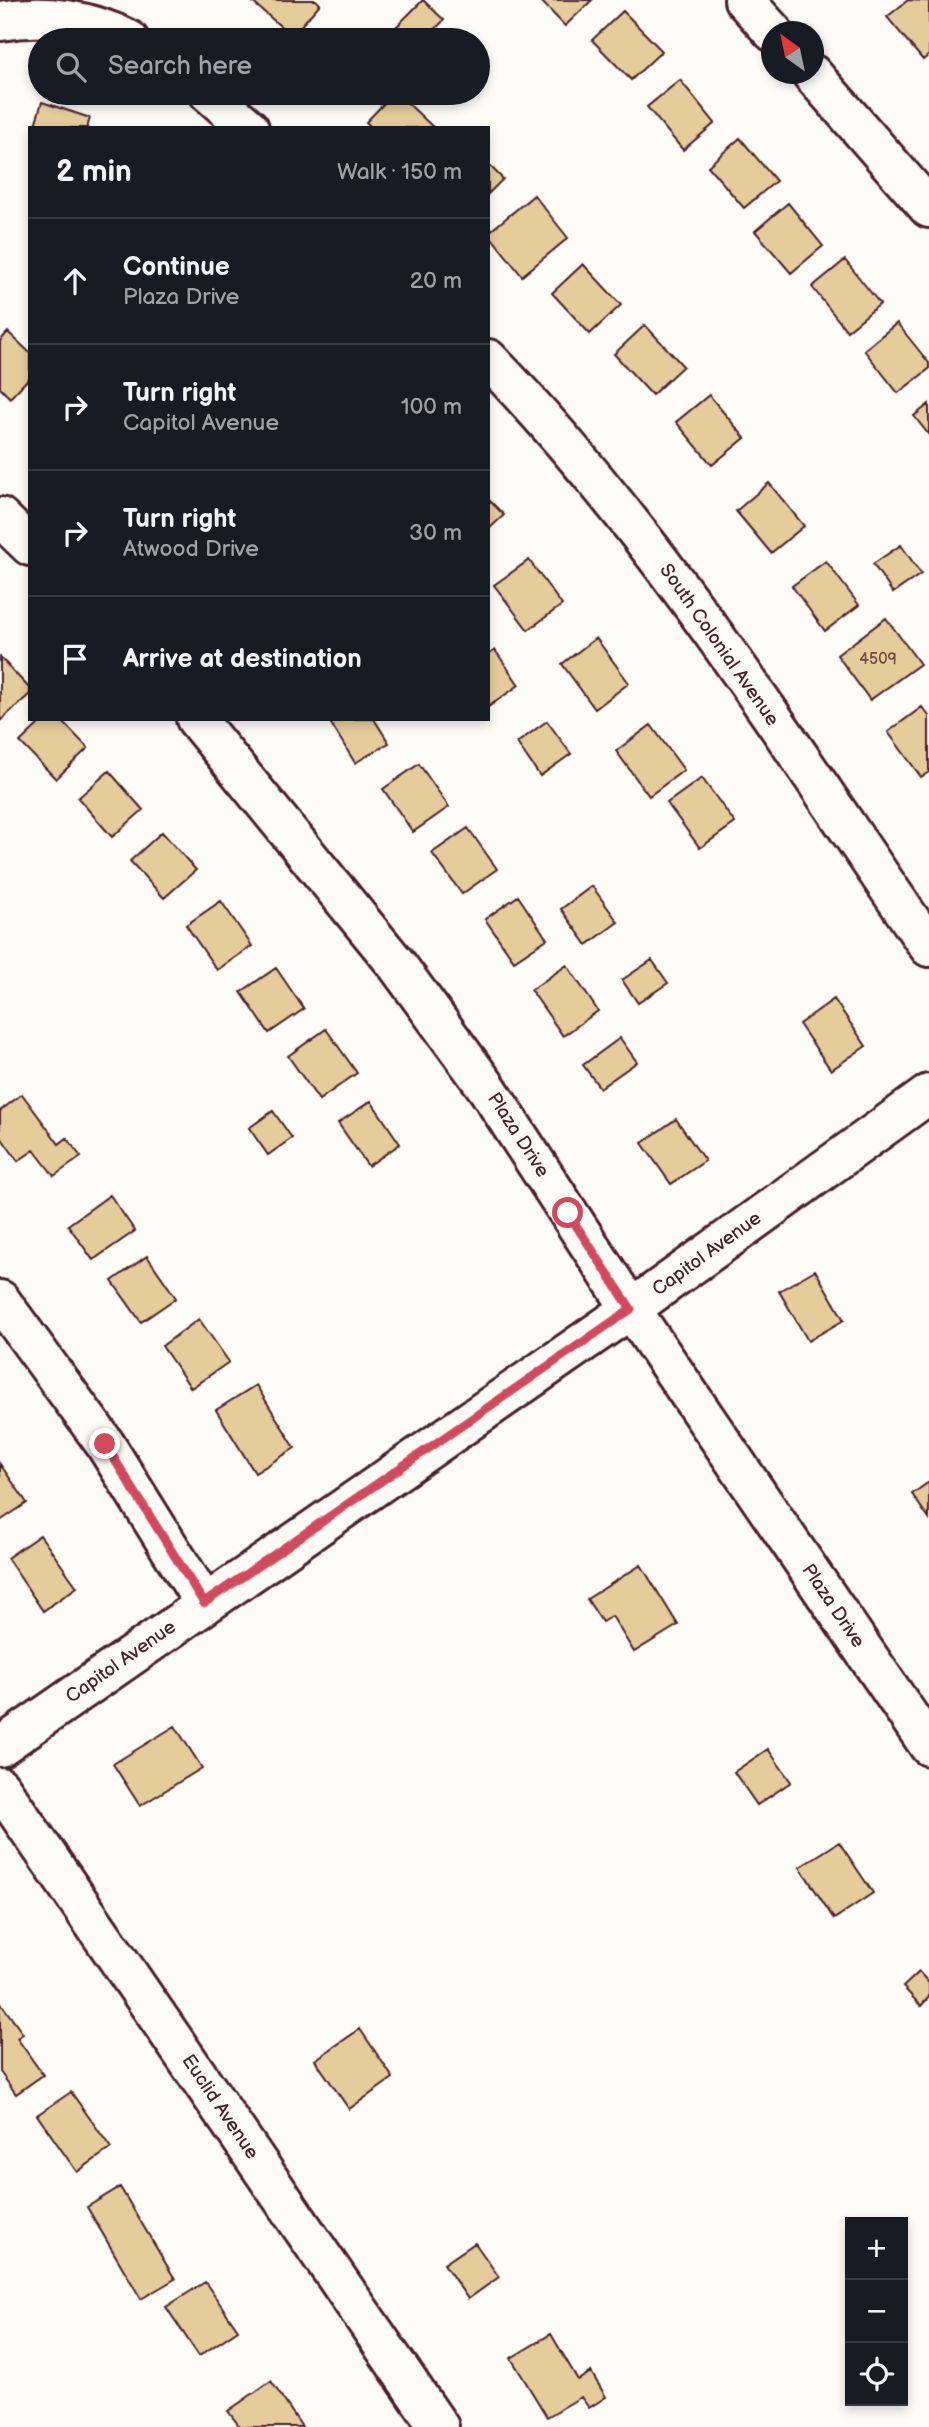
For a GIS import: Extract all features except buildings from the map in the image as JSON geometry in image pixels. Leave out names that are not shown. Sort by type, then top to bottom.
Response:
[{"type":"street","points":[[744,0],[763,21]]},
{"type":"street","points":[[0,21],[59,18],[105,28]]},
{"type":"street","points":[[821,84],[929,208]]},
{"type":"street","points":[[223,105],[247,126]]},
{"type":"street","name":"South Colonial Avenue","points":[[490,361],[567,445],[625,515],[687,597],[929,947]]},
{"type":"street","points":[[0,517],[28,544]]},
{"type":"street","name":"Plaza Drive","points":[[198,721],[397,965],[487,1088],[631,1309],[929,1746]]},
{"type":"street","name":"Capitol Avenue","points":[[0,1747],[631,1309],[929,1094]]},
{"type":"street","points":[[0,1300],[105,1444],[204,1603]]},
{"type":"street","name":"Euclid Avenue","points":[[0,1787],[439,2427]]},
{"type":"route","points":[[105,1444],[204,1603],[631,1309],[568,1213]]}]
